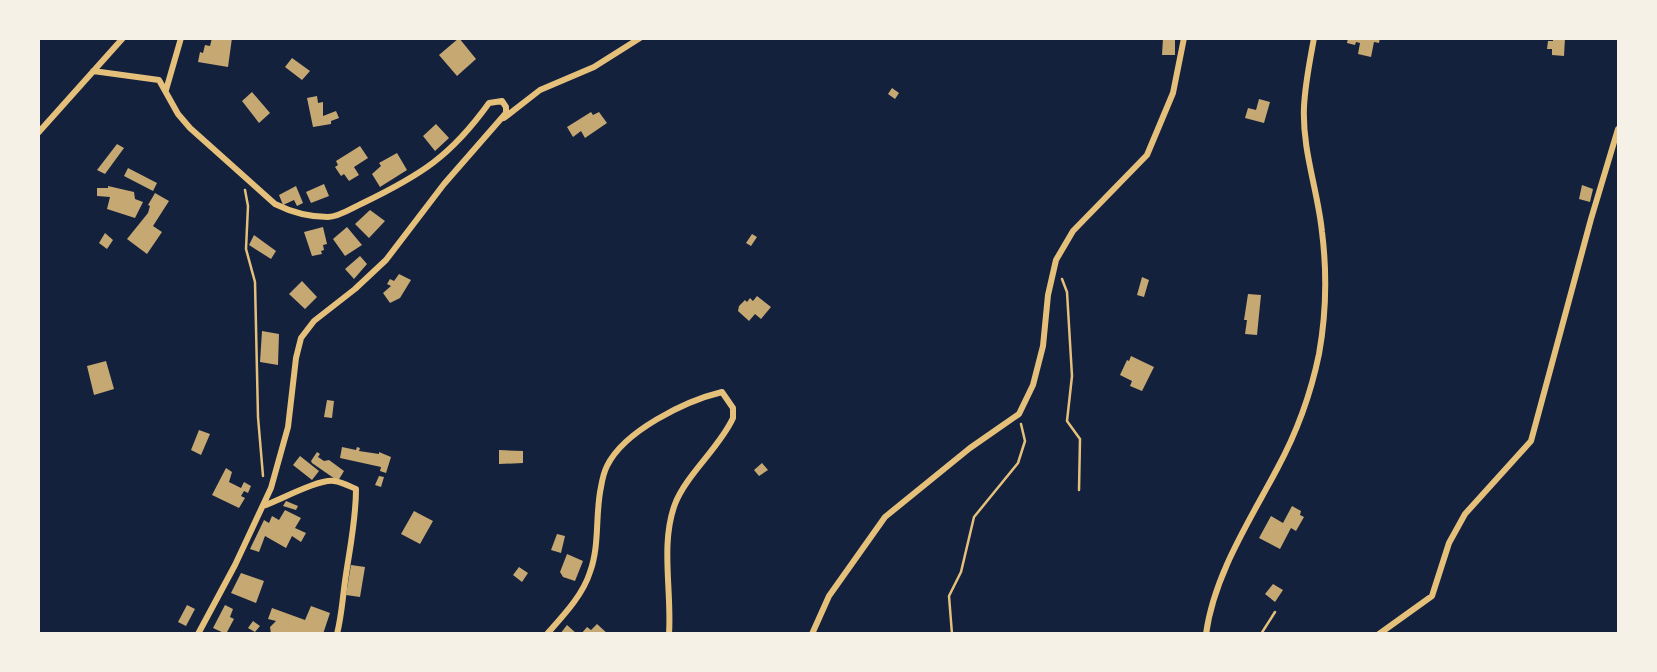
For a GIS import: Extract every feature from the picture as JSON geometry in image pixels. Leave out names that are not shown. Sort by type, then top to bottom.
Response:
[{"type":"street","points":[[38,133],[123,38]]},
{"type":"street","points":[[166,90],[181,38]]},
{"type":"street","points":[[499,121],[540,90],[594,67],[640,38]]},
{"type":"street","points":[[812,634],[829,596],[885,517],[970,448],[1019,414],[1033,385],[1043,346],[1048,295],[1056,260],[1073,231],[1147,155],[1173,93],[1184,38]]},
{"type":"street","points":[[1206,634],[1209,614],[1243,529],[1278,467],[1299,421],[1318,357],[1324,324],[1322,232],[1309,165],[1304,107],[1314,38]]},
{"type":"street","points":[[93,71],[159,80],[178,114],[190,128],[275,204],[290,212],[330,217],[376,196],[434,164],[455,146],[489,103],[502,101],[506,107],[506,113],[444,184],[386,260],[308,327],[301,338],[288,427],[268,496],[198,634]]},
{"type":"street","points":[[1379,634],[1432,596],[1449,543],[1465,513],[1531,441],[1591,219],[1619,129]]},
{"type":"street","points":[[547,634],[575,601],[590,573],[595,550],[600,489],[607,466],[641,429],[700,400],[722,393],[733,408],[733,418],[675,503],[668,544],[671,608],[669,634]]},
{"type":"street","points":[[263,506],[330,480],[356,489],[356,512],[337,634]]},
{"type":"path","points":[[242,173],[248,206],[246,249],[255,282],[258,417],[262,470],[268,496]]},
{"type":"path","points":[[1056,260],[1067,292],[1072,376],[1068,421],[1080,439],[1079,490]]},
{"type":"path","points":[[952,634],[948,596],[961,572],[974,517],[1018,463],[1025,441],[1019,414]]},
{"type":"path","points":[[1261,634],[1275,612]]},
{"type":"building","points":[[212,38],[232,38],[228,67],[198,62],[200,52],[203,53],[205,45],[210,46]]},
{"type":"building","points":[[459,38],[476,59],[457,76],[439,55]]},
{"type":"building","points":[[1163,38],[1175,38],[1175,55],[1162,55]]},
{"type":"building","points":[[1348,38],[1380,38],[1379,43],[1374,42],[1371,57],[1358,54],[1360,43],[1347,43]]},
{"type":"building","points":[[1553,38],[1565,38],[1564,56],[1552,55],[1552,49],[1547,49],[1548,41],[1553,41]]},
{"type":"building","points":[[292,58],[310,71],[302,80],[285,67]]},
{"type":"building","points":[[892,88],[899,93],[895,99],[888,94]]},
{"type":"building","points":[[252,92],[270,113],[259,123],[242,101]]},
{"type":"building","points":[[317,96],[318,103],[323,102],[323,116],[336,111],[339,118],[331,121],[331,124],[313,127],[307,98]]},
{"type":"building","points":[[1259,99],[1270,102],[1264,123],[1245,118],[1248,108],[1256,110]]},
{"type":"building","points":[[591,112],[593,115],[599,112],[607,123],[585,138],[581,131],[573,137],[567,127]]},
{"type":"building","points":[[436,124],[449,138],[435,151],[423,136]]},
{"type":"building","points":[[117,144],[124,148],[105,174],[97,170]]},
{"type":"building","points":[[360,146],[368,158],[354,167],[359,175],[349,181],[344,174],[341,176],[335,167],[338,165],[336,161]]},
{"type":"building","points":[[397,153],[407,170],[380,187],[372,174],[381,166],[379,163]]},
{"type":"building","points":[[128,168],[157,183],[153,191],[124,176]]},
{"type":"building","points":[[324,184],[329,196],[311,203],[306,192]]},
{"type":"building","points":[[1582,185],[1593,189],[1590,202],[1579,199]]},
{"type":"building","points":[[108,186],[134,192],[135,199],[143,202],[135,218],[107,209],[110,197],[97,196],[97,188]]},
{"type":"building","points":[[296,186],[303,203],[297,206],[294,200],[283,205],[279,195]]},
{"type":"building","points":[[155,193],[169,201],[153,226],[162,232],[147,254],[127,239],[148,213],[148,205]]},
{"type":"building","points":[[370,210],[385,221],[369,238],[355,224]]},
{"type":"building","points":[[323,227],[327,244],[323,245],[322,254],[312,256],[304,232]]},
{"type":"building","points":[[347,227],[362,245],[345,256],[333,239]]},
{"type":"building","points":[[105,233],[113,240],[107,249],[99,243]]},
{"type":"building","points":[[752,234],[757,237],[751,246],[746,243]]},
{"type":"building","points":[[254,235],[276,251],[271,259],[249,245]]},
{"type":"building","points":[[360,256],[367,264],[354,279],[345,269]]},
{"type":"building","points":[[399,274],[411,280],[400,298],[390,303],[383,293],[391,286],[387,284],[390,279],[394,281]]},
{"type":"building","points":[[1142,277],[1149,280],[1144,297],[1137,295]]},
{"type":"building","points":[[302,281],[317,297],[305,309],[289,294]]},
{"type":"building","points":[[1248,294],[1261,295],[1257,335],[1245,334]]},
{"type":"building","points":[[757,296],[771,307],[761,319],[755,314],[749,321],[738,311],[739,306],[750,298],[753,301]]},
{"type":"building","points":[[262,331],[279,334],[278,365],[260,362]]},
{"type":"building","points":[[1131,356],[1154,367],[1142,391],[1130,386],[1132,381],[1120,375]]},
{"type":"building","points":[[106,361],[114,389],[94,395],[87,366]]},
{"type":"building","points":[[327,400],[334,401],[332,418],[324,417]]},
{"type":"building","points":[[199,430],[210,434],[201,455],[191,450]]},
{"type":"building","points":[[342,447],[356,450],[357,447],[360,448],[359,451],[379,452],[391,457],[386,473],[380,471],[381,467],[340,458]]},
{"type":"building","points":[[499,450],[523,451],[523,463],[499,464]]},
{"type":"building","points":[[317,452],[320,454],[318,457],[324,461],[329,460],[344,471],[338,481],[312,463]]},
{"type":"building","points":[[300,456],[319,471],[312,480],[293,465]]},
{"type":"building","points":[[762,463],[768,470],[759,476],[754,470]]},
{"type":"building","points":[[226,468],[232,472],[229,482],[241,488],[244,482],[251,486],[248,493],[244,491],[241,496],[245,498],[239,508],[212,495]]},
{"type":"building","points":[[379,476],[384,477],[381,487],[375,485]]},
{"type":"building","points":[[286,501],[298,506],[296,510],[283,506]]},
{"type":"building","points":[[1292,506],[1301,511],[1300,515],[1304,517],[1296,531],[1291,528],[1280,549],[1259,538],[1271,516],[1283,523]]},
{"type":"building","points":[[285,510],[301,518],[295,528],[306,533],[301,542],[292,536],[286,548],[265,536],[259,552],[250,549],[264,520],[269,523],[272,516],[279,520]]},
{"type":"building","points":[[414,511],[433,521],[420,544],[401,534]]},
{"type":"building","points":[[557,534],[565,536],[561,553],[551,550]]},
{"type":"building","points":[[567,554],[583,561],[575,581],[563,577],[560,572]]},
{"type":"building","points":[[351,565],[365,567],[360,597],[346,595]]},
{"type":"building","points":[[519,567],[528,573],[522,582],[513,575]]},
{"type":"building","points":[[241,573],[264,581],[256,603],[231,593]]},
{"type":"building","points":[[1273,584],[1283,590],[1275,602],[1265,594]]},
{"type":"building","points":[[187,605],[195,609],[186,626],[178,622]]},
{"type":"building","points":[[225,605],[233,609],[230,617],[234,619],[226,634],[213,628]]},
{"type":"building","points":[[311,606],[330,613],[323,634],[271,634],[270,627],[276,621],[268,619],[272,608],[305,620]]},
{"type":"building","points":[[253,621],[260,626],[255,632],[248,628]]},
{"type":"building","points":[[597,624],[608,634],[581,634],[587,627],[591,630]]},
{"type":"building","points":[[567,625],[577,634],[560,634]]}]
